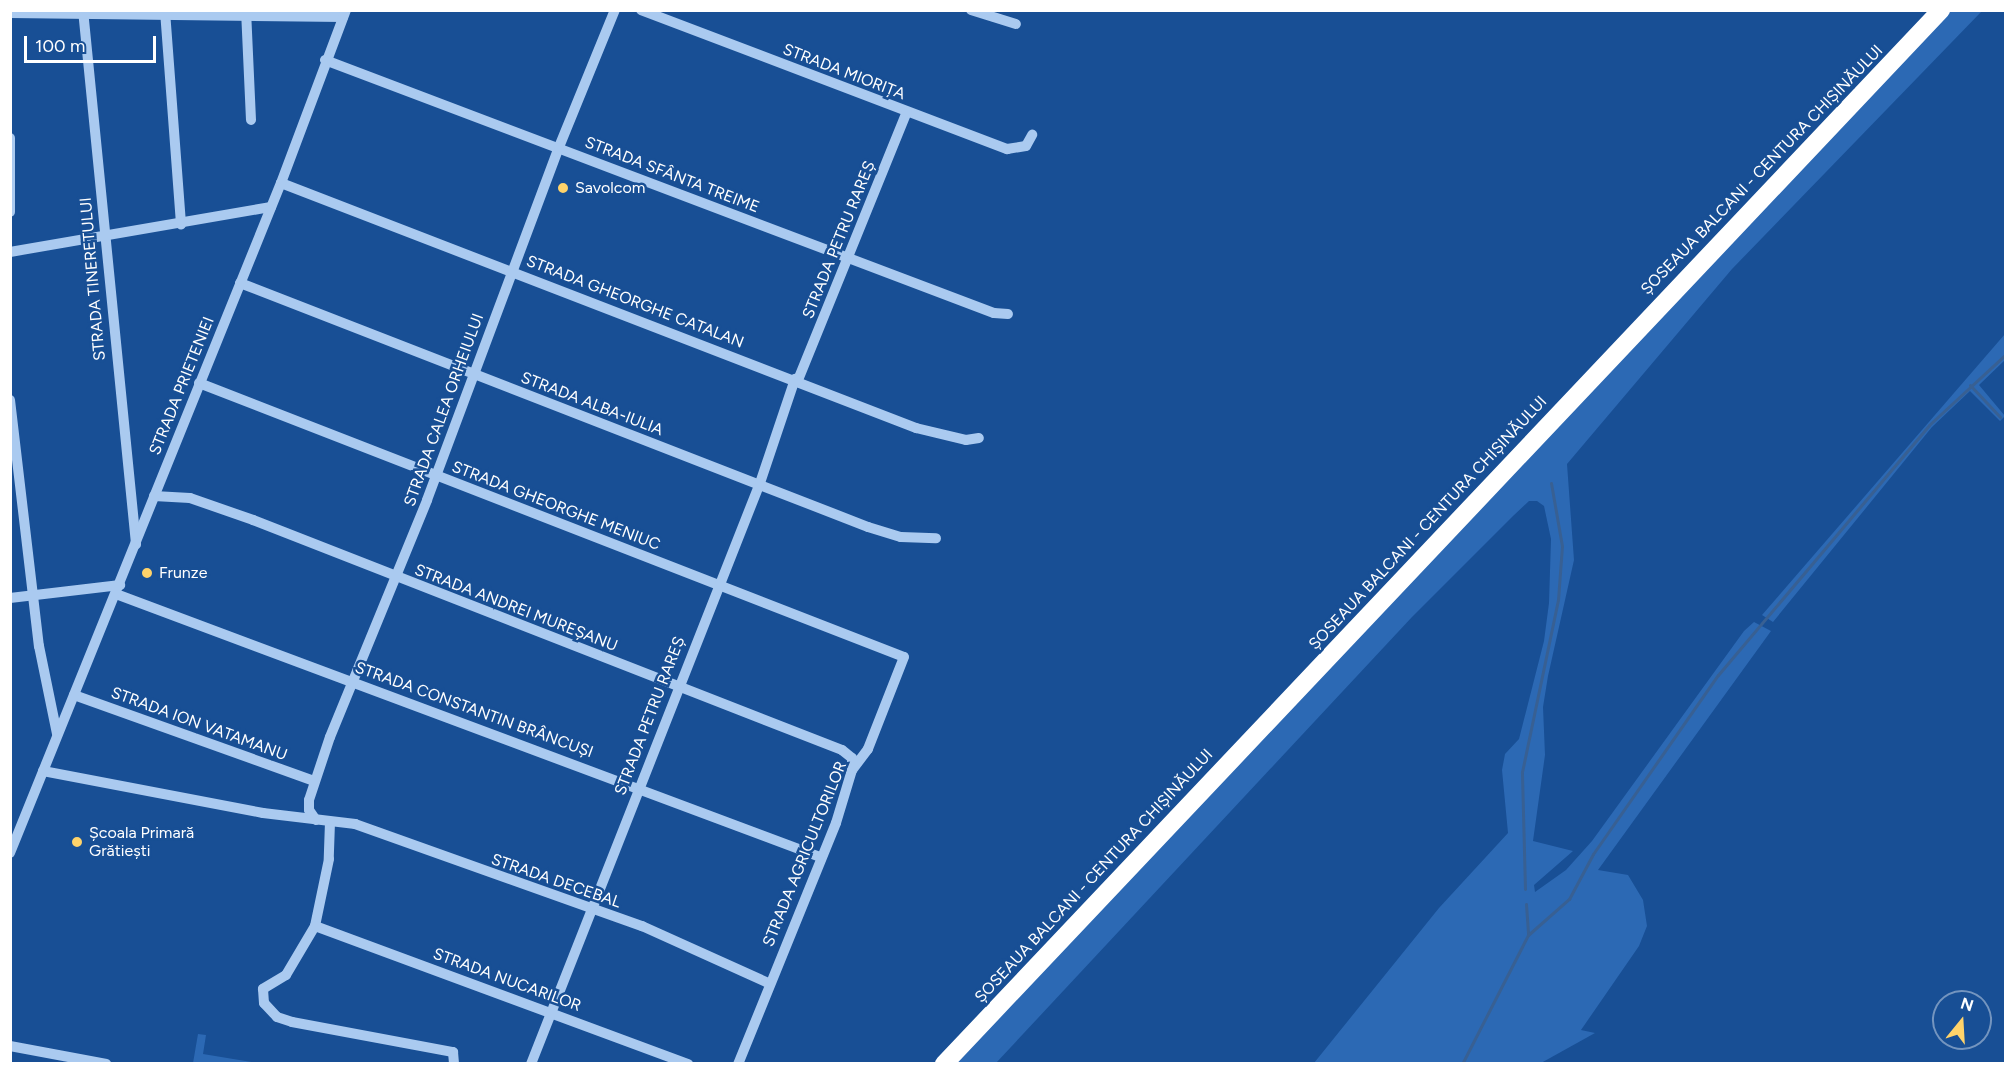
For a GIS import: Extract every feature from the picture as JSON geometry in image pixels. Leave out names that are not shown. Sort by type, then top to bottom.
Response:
[{"type":"highway","name":"ȘOSEAUA BALCANI - CENTURA CHIȘINĂULUI","points":[[944,1064],[1941,10]]},
{"type":"street","name":"STRADA CALEA ORHEIULUI","points":[[316,820],[309,810],[314,781],[436,475],[559,147],[615,10]]},
{"type":"street","name":"STRADA MIORIȚA","points":[[641,10],[1007,149],[1026,146],[1032,135]]},
{"type":"street","points":[[971,10],[1016,24]]},
{"type":"street","points":[[10,14],[83,12],[344,14]]},
{"type":"street","name":"STRADA TINERETULUI","points":[[83,12],[136,544]]},
{"type":"street","points":[[165,13],[181,224]]},
{"type":"street","points":[[246,14],[251,120]]},
{"type":"street","name":"STRADA PRIETENIEI","points":[[10,853],[281,183],[344,14]]},
{"type":"street","name":"STRADA SFÂNTA TREIME","points":[[325,60],[994,313],[1008,314]]},
{"type":"street","name":"STRADA PETRU RAREȘ","points":[[531,1064],[677,687],[760,483],[796,379],[907,112]]},
{"type":"street","points":[[10,138],[10,212]]},
{"type":"street","name":"STRADA GHEORGHE CATALAN","points":[[281,183],[796,379],[916,428],[966,440],[979,438]]},
{"type":"street","points":[[10,252],[271,207]]},
{"type":"street","name":"STRADA ALBA-IULIA","points":[[240,283],[472,375],[901,537],[936,538]]},
{"type":"street","name":"STRADA GHEORGHE MENIUC","points":[[199,383],[904,657]]},
{"type":"street","points":[[10,399],[33,596],[45,678],[57,735]]},
{"type":"street","name":"STRADA ANDREI MUREȘANU","points":[[154,496],[190,498],[848,752],[852,770]]},
{"type":"street","points":[[10,598],[118,589]]},
{"type":"street","name":"STRADA CONSTANTIN BRÂNCUȘI","points":[[118,589],[354,682],[639,787],[820,857]]},
{"type":"street","name":"STRADA AGRICULTORILOR","points":[[738,1064],[768,982],[836,823],[852,770],[868,749],[904,657]]},
{"type":"street","name":"STRADA ION VATAMANU","points":[[74,695],[314,781]]},
{"type":"street","points":[[43,771],[330,822],[326,877],[315,926],[286,975],[262,989],[264,1003],[277,1017],[453,1052],[454,1064]]},
{"type":"street","name":"STRADA DECEBAL","points":[[330,822],[355,824],[400,839],[665,935],[768,982]]},
{"type":"street","name":"STRADA NUCARILOR","points":[[315,926],[551,1011],[688,1064]]},
{"type":"street","points":[[10,1046],[106,1064]]},
{"type":"shaded area","points":[[1947,11],[1982,11],[1732,269],[1567,464],[1574,560],[1543,707],[1545,755],[1533,841],[1573,851],[1534,885],[1535,892],[1566,870],[1592,841],[1744,631],[1754,622],[1771,631],[1598,870],[1628,875],[1643,900],[1647,926],[1639,946],[1581,1030],[1595,1033],[1541,1063],[1314,1063],[1439,908],[1508,833],[1502,770],[1505,754],[1519,739],[1544,641],[1549,603],[1551,539],[1544,506],[1537,501],[1529,501],[1412,617],[996,1063],[950,1064]]},
{"type":"shaded area","points":[[2005,334],[2005,360],[1979,385],[2005,416],[2000,421],[1970,391],[1932,427],[1773,622],[1762,615]]},
{"type":"shaded area","points":[[198,1034],[206,1035],[203,1054],[258,1063],[193,1063]]},
{"type":"waterway","points":[[1462,1064],[1528,935],[1569,899],[1593,854],[1718,675],[1929,425],[2006,354]]},
{"type":"waterway","points":[[1970,385],[2000,417]]},
{"type":"waterway","points":[[1525,889],[1522,772],[1558,600],[1562,546],[1551,483]]},
{"type":"waterway","points":[[1526,904],[1528,935]]},
{"type":"place","name":"Savolcom","points":[[563,188]]},
{"type":"place","name":"Frunze","points":[[147,573]]},
{"type":"place","name":"Școala Primară Grătiești","points":[[77,842]]}]
